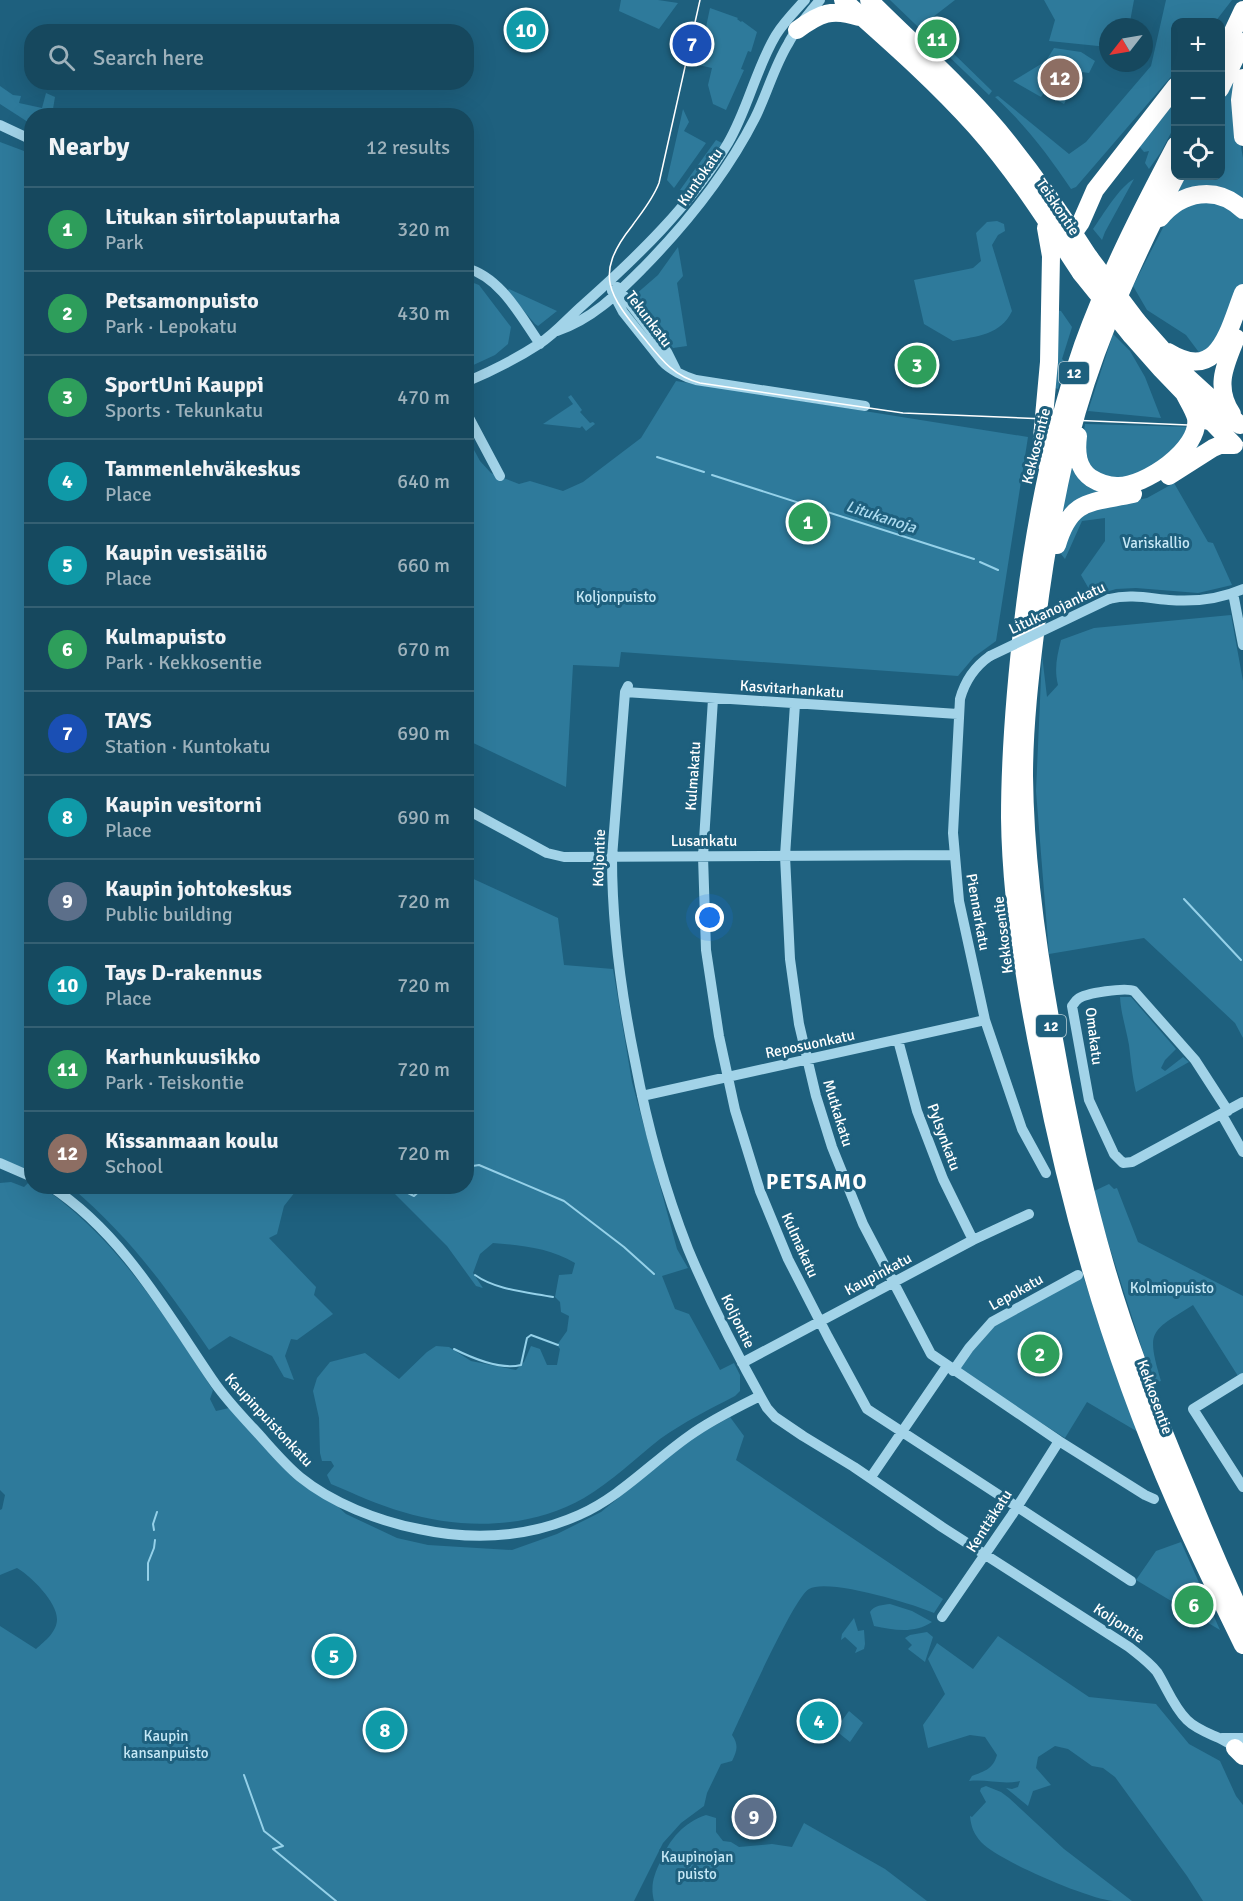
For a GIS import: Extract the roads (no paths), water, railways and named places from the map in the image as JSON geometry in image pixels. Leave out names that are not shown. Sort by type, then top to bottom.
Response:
[{"type":"highway","name":"Teiskontie","points":[[843,0],[935,84],[978,129],[1027,192],[1052,216]]},
{"type":"highway","name":"Teiskontie","points":[[869,0],[976,105],[1021,159],[1052,216],[1062,246],[1085,261],[1184,393],[1234,445],[1220,445],[1213,448],[1148,489],[1091,503],[1074,511],[1064,525],[1056,547],[1044,568]]},
{"type":"highway","points":[[1225,25],[1243,1]]},
{"type":"highway","points":[[1225,50],[1243,10]]},
{"type":"highway","points":[[797,30],[815,17],[830,12],[840,12],[864,19]]},
{"type":"highway","points":[[1225,80],[1243,42]]},
{"type":"highway","points":[[1243,78],[1240,100],[1243,137]]},
{"type":"highway","points":[[1052,216],[1074,207],[1095,190],[1171,92]]},
{"type":"highway","name":"Kekkosentie","points":[[1171,155],[1116,263],[1082,349],[1050,458],[1032,551],[1016,689],[1011,759],[1010,821],[1016,894],[1032,1020],[1069,1188],[1109,1323],[1141,1415],[1174,1499],[1243,1645]]},
{"type":"highway","points":[[1146,236],[1174,180]]},
{"type":"highway","points":[[1062,246],[1081,222],[1095,190]]},
{"type":"highway","name":"12","points":[[1146,236],[1174,204],[1192,195],[1200,193],[1218,195],[1243,210]]},
{"type":"highway","name":"12","points":[[1032,551],[1062,246],[1052,216]]},
{"type":"highway","name":"Kekkosentie","points":[[1146,236],[1112,309],[1078,409],[1058,491],[1044,568],[1025,737],[1024,785],[1033,915],[1060,1071],[1092,1217],[1124,1323],[1164,1436],[1213,1553],[1243,1617]]},
{"type":"highway","name":"12","points":[[1161,348],[1186,362],[1205,360],[1212,356],[1222,345],[1243,293]]},
{"type":"highway","name":"Teiskontie","points":[[1134,328],[1161,348],[1191,381],[1240,425],[1222,394],[1223,376],[1243,318]]},
{"type":"highway","points":[[1078,409],[1080,426],[1076,451],[1084,471],[1101,483],[1124,486],[1152,475],[1176,458],[1187,444],[1195,427],[1196,417],[1184,393]]},
{"type":"street","name":"Kuntokatu","points":[[474,378],[511,362],[557,331],[610,282],[675,214],[710,169],[736,129],[776,34],[805,0]]},
{"type":"street","name":"Kuntokatu","points":[[557,331],[584,321],[617,294],[675,236],[717,182],[755,118],[782,54],[820,0]]},
{"type":"street","points":[[0,125],[24,136]]},
{"type":"street","points":[[474,271],[484,275],[507,297],[540,344]]},
{"type":"street","name":"Tekunkatu","points":[[610,282],[623,312],[667,367],[696,380],[865,406]]},
{"type":"street","points":[[474,427],[500,476]]},
{"type":"street","points":[[1238,591],[1243,645]]},
{"type":"street","name":"Litukanojankatu","points":[[958,714],[963,686],[975,668],[990,656],[1108,599],[1134,596],[1199,600],[1238,591]]},
{"type":"street","name":"Kasvitarhankatu","points":[[626,689],[713,699],[958,714]]},
{"type":"street","name":"Koljontie","points":[[626,689],[612,857],[613,912],[618,966],[642,1096],[657,1155],[678,1221],[700,1277],[769,1412],[871,1477],[891,1494],[1100,1627],[1147,1661],[1187,1720],[1199,1729],[1237,1744]]},
{"type":"street","name":"Kulmakatu","points":[[713,699],[703,856],[706,950],[719,1036],[735,1110],[760,1191],[788,1258],[864,1406],[1131,1581]]},
{"type":"street","name":"Mutkakatu","points":[[795,704],[785,856],[790,958],[799,1024],[807,1060],[829,1138],[852,1199],[892,1284],[931,1354],[1059,1441],[1154,1499]]},
{"type":"street","name":"Piennarkatu","points":[[958,714],[953,798],[954,855],[959,901],[985,1020],[1022,1129],[1046,1173]]},
{"type":"street","name":"Lusankatu","points":[[474,813],[547,853],[564,857],[954,855]]},
{"type":"street","name":"Omakatu","points":[[1225,1113],[1132,1162],[1123,1163],[1114,1154],[1089,1100],[1072,1006],[1079,997],[1126,988],[1134,991],[1199,1065],[1225,1113],[1243,1152]]},
{"type":"street","name":"Reposuonkatu","points":[[642,1096],[985,1020]]},
{"type":"street","name":"Pylsynkatu","points":[[898,1040],[921,1121],[943,1179],[973,1240]]},
{"type":"street","points":[[1225,1113],[1243,1102]]},
{"type":"street","points":[[0,1163],[24,1174]]},
{"type":"street","name":"Kaupinpuistonkatu","points":[[60,1194],[124,1254],[154,1291],[219,1389],[285,1463],[321,1492],[396,1524],[436,1533],[489,1536],[512,1536],[553,1525],[597,1506],[691,1434],[760,1396]]},
{"type":"street","name":"Kaupinkatu","points":[[742,1363],[973,1240],[1029,1214]]},
{"type":"street","name":"Lepokatu","points":[[871,1477],[950,1368],[992,1322],[1078,1275]]},
{"type":"street","points":[[1243,1378],[1193,1409],[1243,1487]]},
{"type":"street","name":"Kenttäkatu","points":[[942,1617],[1059,1441]]},
{"type":"waterway","name":"Litukanoja","points":[[657,457],[704,472]]},
{"type":"waterway","name":"Litukanoja","points":[[712,475],[974,559]]},
{"type":"waterway","points":[[980,562],[998,570]]},
{"type":"waterway","points":[[1184,899],[1241,960]]},
{"type":"waterway","points":[[474,1166],[479,1165],[564,1201],[624,1247],[654,1274]]},
{"type":"waterway","points":[[410,1194],[414,1196],[416,1194]]},
{"type":"waterway","points":[[475,1275],[502,1287],[553,1297]]},
{"type":"waterway","points":[[454,1349],[487,1362],[513,1366],[521,1365],[527,1338],[531,1335],[558,1345]]},
{"type":"waterway","points":[[154,1530],[153,1524],[157,1512]]},
{"type":"waterway","points":[[148,1580],[148,1563],[155,1540]]},
{"type":"waterway","points":[[244,1775],[264,1831],[283,1846],[273,1849],[336,1901]]},
{"type":"tram line","points":[[700,0],[659,183],[620,243],[612,258],[609,272],[610,284],[622,309],[668,366],[682,376],[700,383],[903,413],[1188,425],[1217,431],[1243,443]]},
{"type":"place","name":"Tays D-rakennus","points":[[526,30]]},
{"type":"place","name":"Karhunkuusikko","points":[[937,39]]},
{"type":"place","name":"TAYS","points":[[692,44]]},
{"type":"place","name":"Kissanmaan koulu","points":[[1060,78]]},
{"type":"place","name":"SportUni Kauppi","points":[[917,365]]},
{"type":"place","name":"Litukan siirtolapuutarha","points":[[808,522]]},
{"type":"place","name":"Petsamonpuisto","points":[[1040,1354]]},
{"type":"place","name":"Kulmapuisto","points":[[1194,1605]]},
{"type":"place","name":"Kaupin vesisäiliö","points":[[334,1656]]},
{"type":"place","name":"Tammenlehväkeskus","points":[[819,1721]]},
{"type":"place","name":"Kaupin vesitorni","points":[[385,1730]]},
{"type":"place","name":"Kaupin johtokeskus","points":[[754,1817]]},
{"type":"district","name":"PETSAMO","points":[[817,1182]]},
{"type":"park label","name":"Variskallio","points":[[1156,543]]},
{"type":"park label","name":"Koljonpuisto","points":[[616,597]]},
{"type":"park label","name":"Kolmiopuisto","points":[[1172,1288]]},
{"type":"park label","name":"Kaupin kansanpuisto","points":[[166,1744]]},
{"type":"park label","name":"Kaupinojan puisto","points":[[697,1866]]}]
